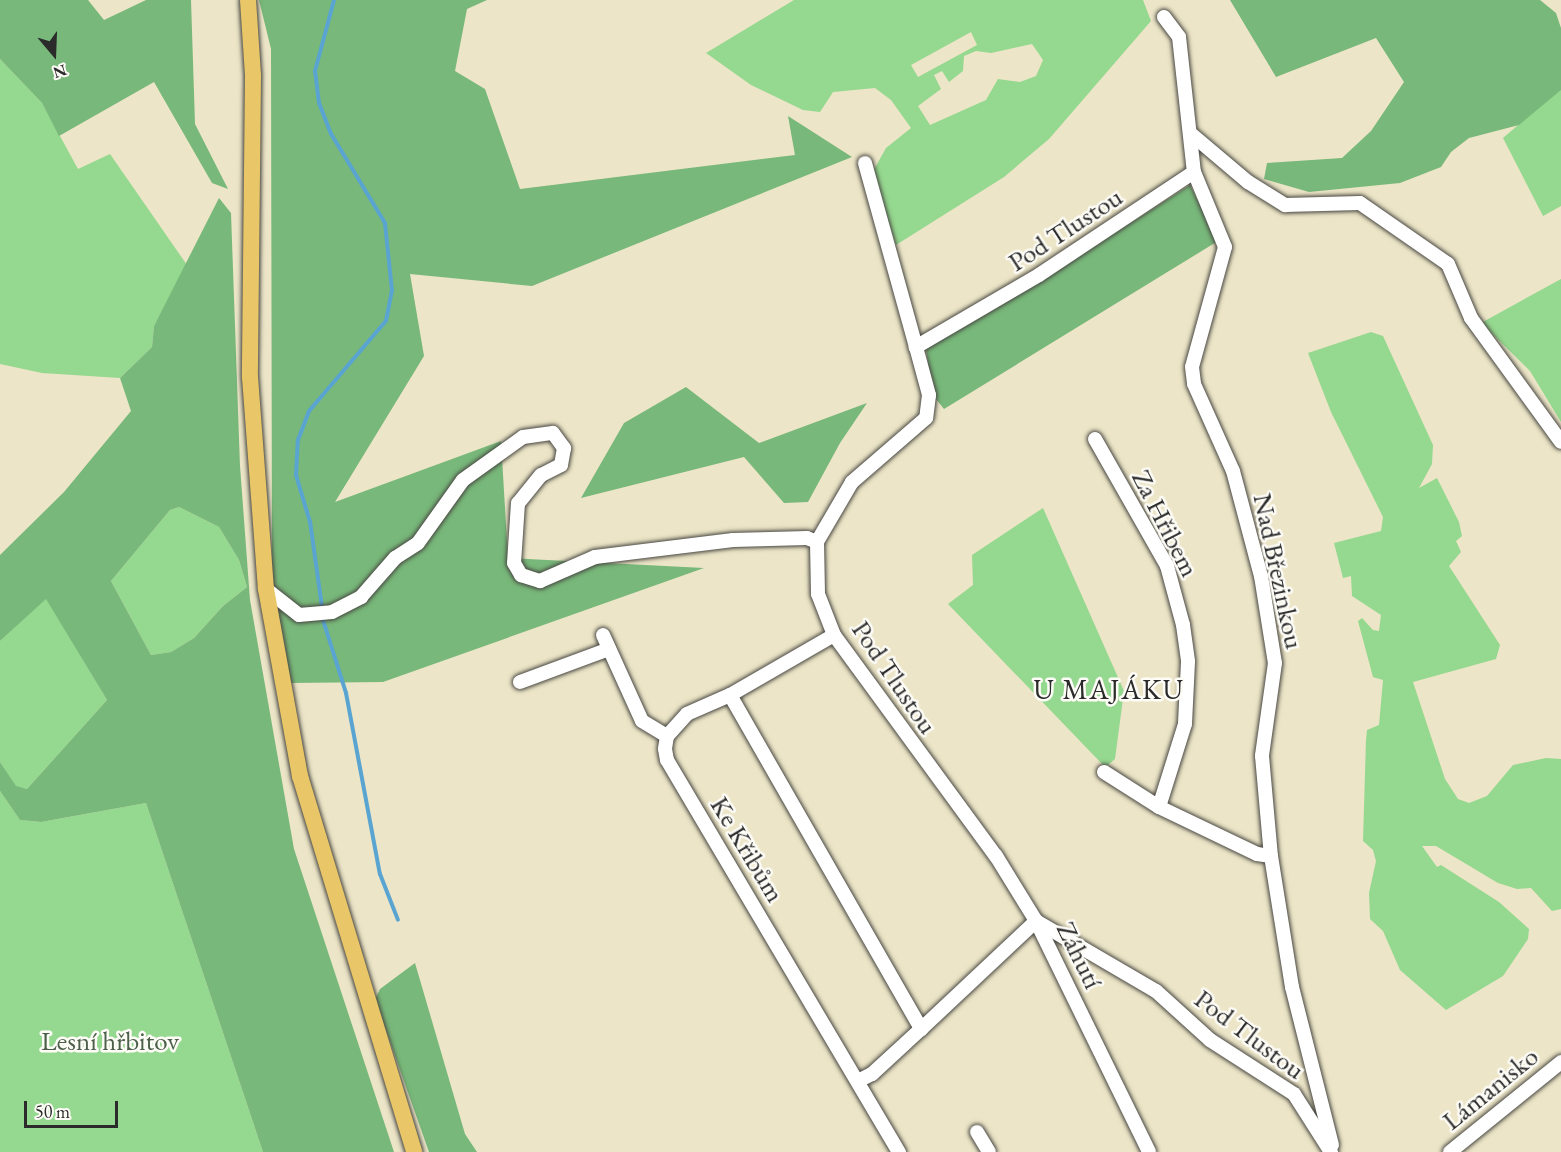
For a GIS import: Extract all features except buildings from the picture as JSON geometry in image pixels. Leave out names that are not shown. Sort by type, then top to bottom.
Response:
[{"type":"main road","points":[[248,0],[253,76],[250,377],[266,589],[300,776],[414,1152]]},
{"type":"street","name":"Nad Březinkou","points":[[1164,16],[1179,37],[1194,172],[1225,247],[1192,367],[1194,384],[1233,471],[1261,576],[1275,663],[1262,756],[1271,855],[1292,987],[1332,1152]]},
{"type":"street","points":[[1190,133],[1248,182],[1285,205],[1360,202],[1449,264],[1471,318],[1561,442]]},
{"type":"street","points":[[266,589],[299,615],[332,612],[361,597],[395,558],[418,543],[463,480],[523,437],[553,434],[564,448],[561,465],[541,475],[518,502],[514,563],[521,575],[540,580],[594,557],[733,540],[807,538],[817,542],[852,482],[926,418],[929,395],[865,164]]},
{"type":"street","name":"Pod Tlustou","points":[[916,347],[1039,275],[1194,172]]},
{"type":"street","name":"Za Hřibem","points":[[1095,439],[1167,566],[1183,625],[1187,705],[1159,807]]},
{"type":"street","name":"Pod Tlustou","points":[[817,542],[818,594],[834,635],[996,856],[1036,921],[1156,991],[1210,1040],[1294,1094],[1332,1152]]},
{"type":"street","points":[[603,636],[642,721],[667,736],[687,714],[730,695],[834,635]]},
{"type":"street","points":[[520,682],[609,649]]},
{"type":"street","points":[[730,695],[921,1029]]},
{"type":"street","name":"Ke Křibům","points":[[667,736],[667,760],[899,1152]]},
{"type":"street","points":[[1104,772],[1159,807],[1257,854],[1271,855]]},
{"type":"street","name":"Záhutí","points":[[858,1081],[921,1029],[1036,921],[1149,1152]]},
{"type":"street","name":"Lámanisko","points":[[1450,1152],[1561,1062]]},
{"type":"street","points":[[977,1132],[989,1152]]},
{"type":"green space","points":[[0,0],[88,0],[104,20],[146,0],[191,0],[195,124],[228,189],[212,183],[154,82],[59,136],[42,103],[0,59]]},
{"type":"green space","points":[[259,0],[487,0],[467,9],[455,71],[485,89],[520,189],[795,155],[788,116],[852,157],[532,286],[410,274],[424,356],[335,502],[501,441],[508,558],[704,568],[383,682],[290,683],[272,577],[271,49]]},
{"type":"green space","points":[[794,0],[1143,0],[1151,21],[1049,139],[1004,177],[896,245],[872,173],[886,148],[911,128],[891,100],[875,88],[833,92],[820,112],[803,110],[751,85],[706,53]],"holes":[[[971,32],[977,45],[918,77],[911,65]],[[1032,44],[1043,60],[1036,76],[1020,82],[998,79],[986,100],[930,125],[918,106],[941,89],[934,75],[942,71],[949,82],[963,71],[964,56],[976,51],[991,53]]]},
{"type":"green space","points":[[1230,0],[1540,0],[1556,13],[1561,28],[1561,90],[1519,125],[1469,138],[1451,152],[1441,167],[1400,183],[1309,192],[1264,179],[1267,163],[1342,158],[1371,131],[1404,82],[1376,38],[1276,77]]},
{"type":"green space","points":[[0,59],[42,103],[78,169],[110,154],[187,265],[154,326],[152,347],[120,378],[42,373],[0,364]]},
{"type":"green space","points":[[1561,88],[1561,206],[1543,216],[1503,138]]},
{"type":"green space","points":[[1190,185],[1218,241],[944,409],[932,394],[926,347],[1041,280]]},
{"type":"green space","points":[[219,198],[231,213],[240,466],[250,600],[294,849],[394,1152],[263,1152],[146,803],[41,822],[20,820],[0,791],[0,762],[16,786],[27,789],[107,700],[46,599],[0,641],[0,555],[64,492],[131,411],[120,378],[152,347],[154,326]],"holes":[[[179,507],[219,527],[239,560],[247,587],[223,606],[194,638],[171,652],[151,655],[111,581],[170,510]]]},
{"type":"green space","points":[[1561,279],[1561,422],[1530,371],[1481,323]]},
{"type":"green space","points":[[1371,332],[1383,336],[1433,445],[1432,464],[1419,488],[1437,478],[1459,522],[1462,536],[1456,541],[1461,552],[1449,566],[1500,645],[1496,659],[1413,682],[1445,779],[1458,799],[1469,803],[1487,796],[1513,765],[1546,758],[1561,759],[1561,909],[1552,911],[1531,888],[1517,889],[1498,883],[1436,846],[1422,846],[1437,867],[1441,865],[1499,902],[1529,929],[1528,939],[1503,976],[1446,1010],[1400,970],[1383,931],[1370,919],[1369,893],[1376,861],[1373,850],[1363,841],[1366,740],[1367,730],[1379,725],[1383,680],[1373,677],[1358,621],[1362,618],[1373,630],[1379,631],[1381,615],[1352,596],[1351,576],[1343,578],[1334,543],[1381,531],[1383,517],[1331,412],[1308,353]]},
{"type":"green space","points":[[686,387],[759,443],[867,403],[840,443],[808,502],[784,503],[744,457],[581,498],[624,423]]},
{"type":"green space","points":[[179,507],[219,527],[239,560],[247,587],[223,606],[194,638],[171,652],[151,655],[111,581],[170,510]]},
{"type":"green space","points":[[1043,508],[1124,691],[1115,759],[1104,766],[948,604],[973,585],[972,555]]},
{"type":"green space","points":[[46,598],[107,700],[27,789],[16,787],[0,762],[0,641]]},
{"type":"green space","name":"Lesní hřbitov","points":[[0,791],[20,820],[41,822],[146,803],[263,1152],[0,1152]]},
{"type":"green space","points":[[415,963],[465,1134],[477,1152],[429,1152],[375,999],[380,989]]},
{"type":"waterway","points":[[322,607],[310,522],[296,475],[298,440],[309,411],[386,321],[392,291],[385,223],[331,134],[319,103],[315,71],[334,0]]},
{"type":"waterway","points":[[323,620],[346,693],[380,874],[398,920]]},
{"type":"district","name":"U MAJÁKU","points":[[1109,689]]}]
